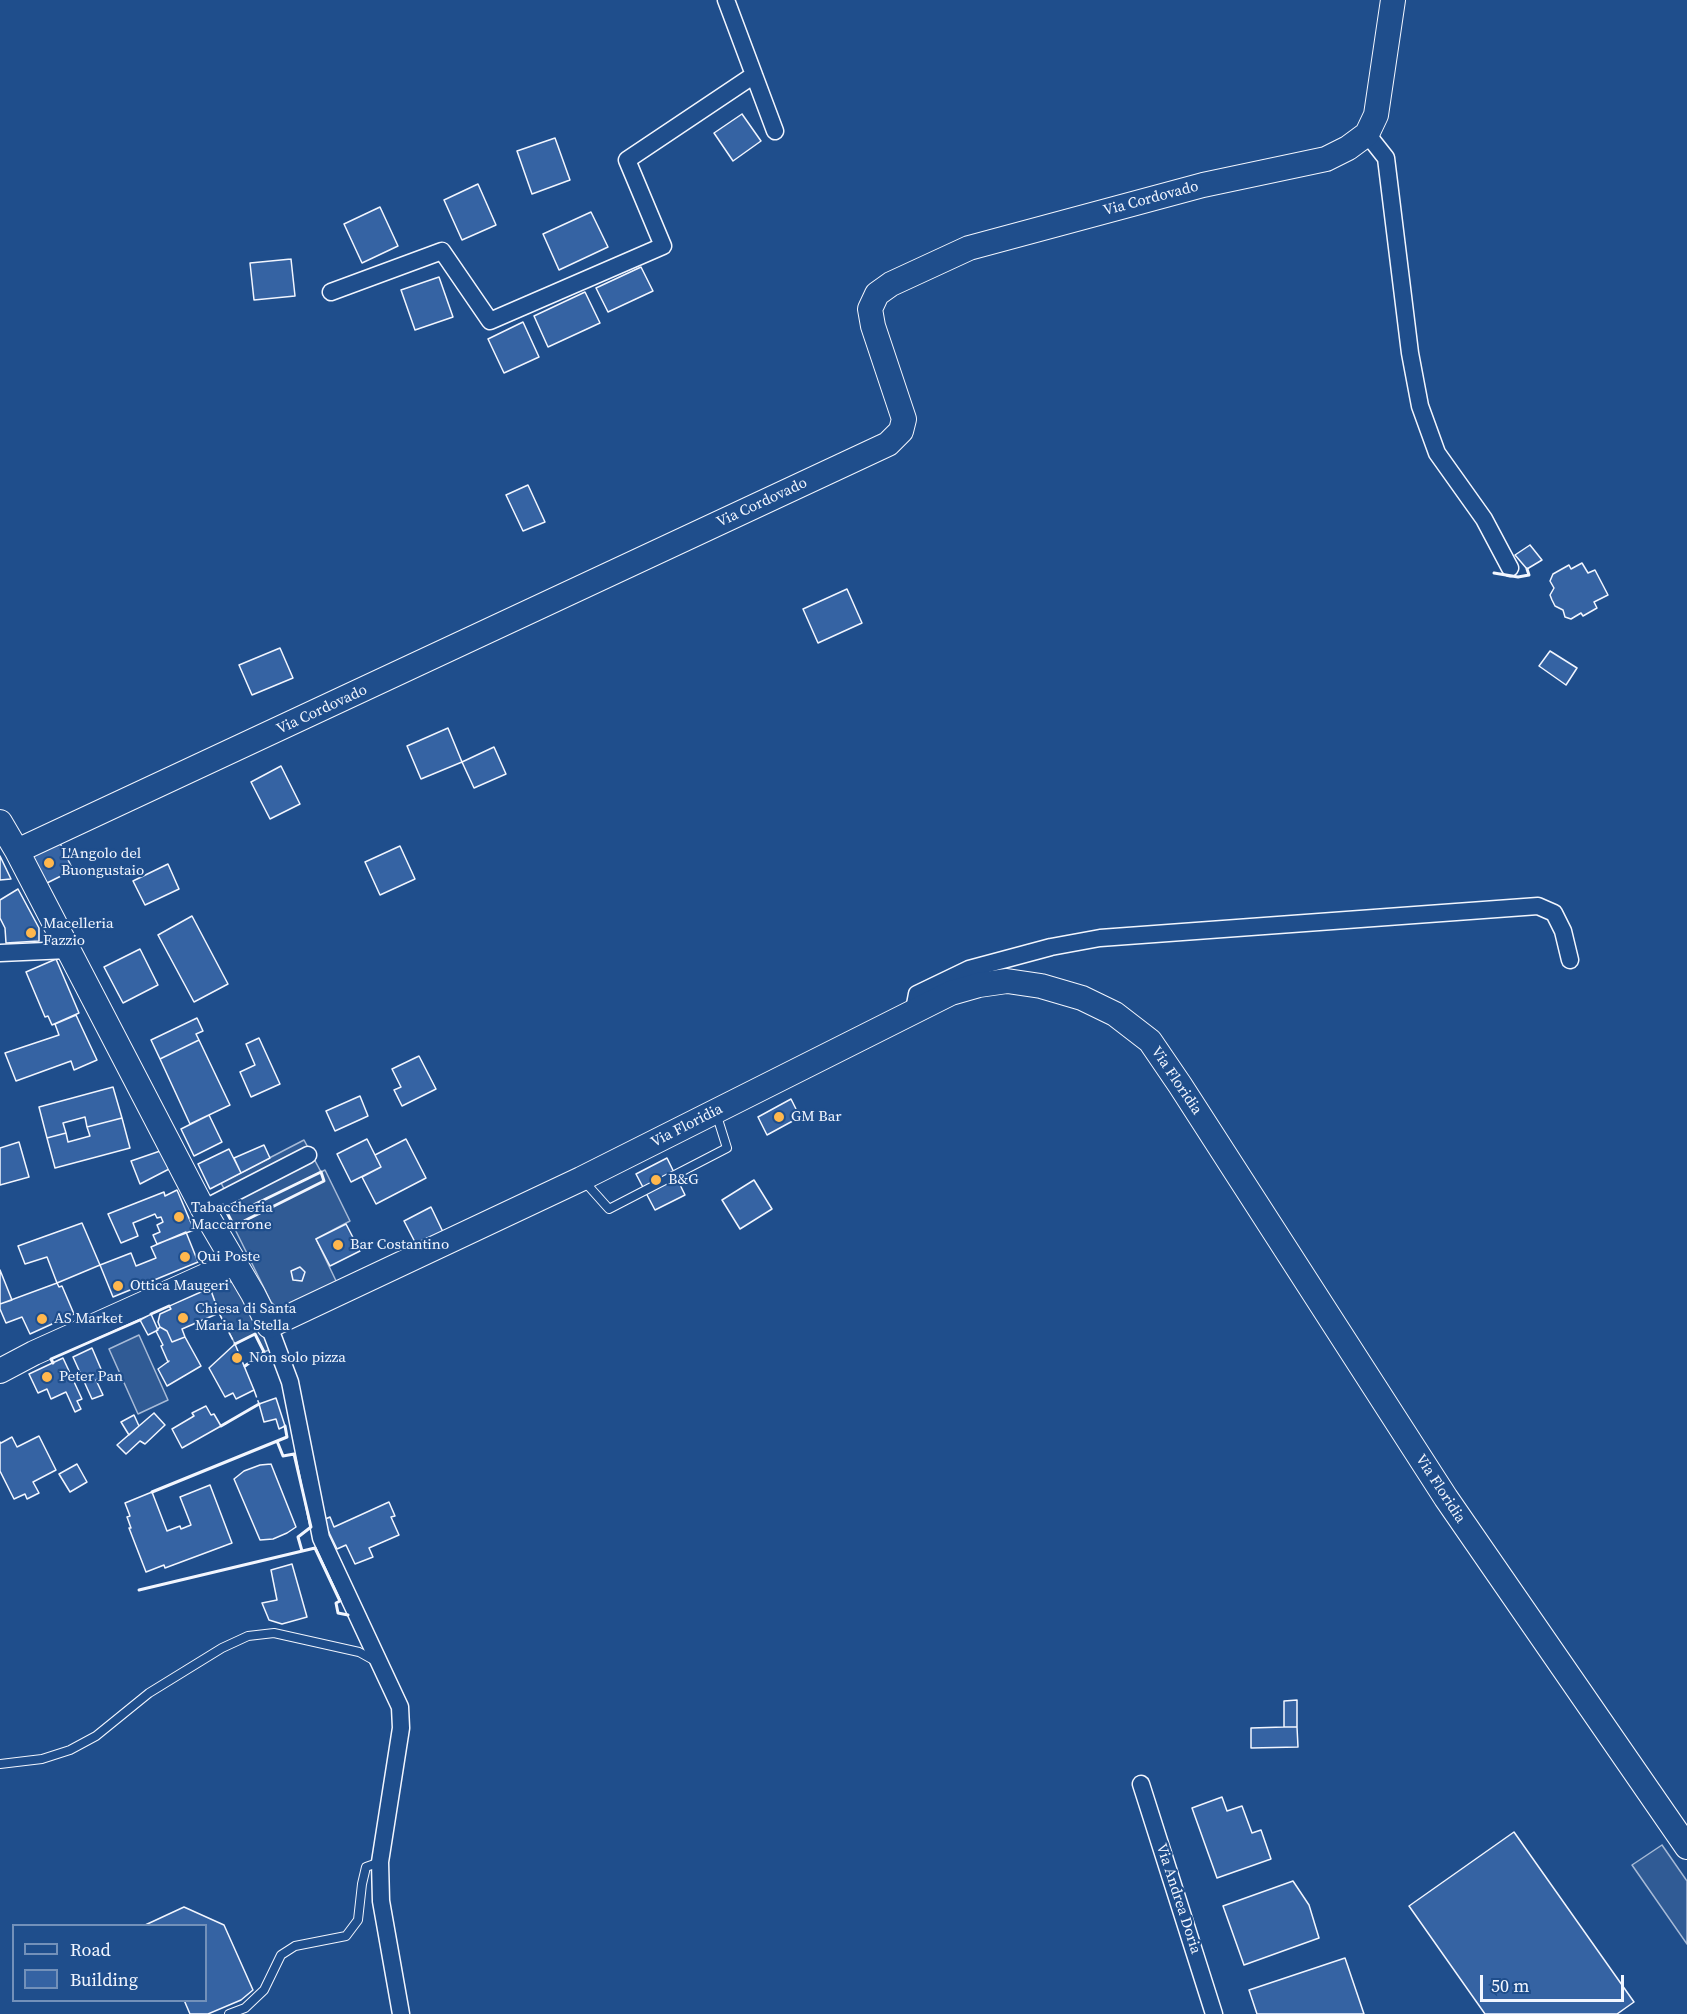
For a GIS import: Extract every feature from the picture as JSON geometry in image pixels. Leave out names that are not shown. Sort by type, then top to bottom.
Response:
[{"type":"street","points":[[726,0],[775,131]]},
{"type":"street","points":[[1393,0],[1376,115],[1367,134],[1386,159],[1410,353],[1420,406],[1437,453],[1484,519],[1510,568]]},
{"type":"street","points":[[332,292],[442,251],[490,321],[663,246],[627,160],[754,75]]},
{"type":"street","name":"Via Cordovado","points":[[17,851],[888,444],[901,431],[904,419],[873,326],[870,309],[877,294],[891,284],[969,249],[1203,184],[1326,159],[1348,148],[1367,134]]},
{"type":"street","points":[[0,822],[203,1209],[268,1326],[290,1382],[321,1538],[400,1707],[401,1728],[380,1862],[381,1901],[401,2014]]},
{"type":"street","points":[[914,1010],[917,994],[969,969],[1051,947],[1100,938],[1538,906],[1554,913],[1563,931],[1570,960]]},
{"type":"street","points":[[0,954],[68,950]]},
{"type":"street","name":"Via Floridia","points":[[268,1326],[581,1179],[951,993],[979,985],[1007,981],[1041,986],[1082,998],[1115,1014],[1150,1041],[1446,1498],[1687,1846]]},
{"type":"street","points":[[203,1209],[308,1155]]},
{"type":"street","points":[[0,1371],[34,1353],[234,1263]]},
{"type":"street","name":"Via Andrea Doria","points":[[1141,1784],[1214,2014]]},
{"type":"lane","points":[[581,1179],[609,1209],[727,1148],[716,1111]]},
{"type":"lane","points":[[0,1764],[42,1759],[70,1750],[96,1736],[148,1693],[222,1648],[249,1636],[274,1634],[359,1652],[377,1662]]},
{"type":"lane","points":[[229,2014],[245,2008],[264,1990],[281,1955],[295,1946],[346,1936],[358,1920],[366,1867],[380,1862]]},
{"type":"shaded area","points":[[304,1140],[321,1172],[325,1170],[350,1221],[316,1239],[338,1285],[281,1308],[271,1302],[223,1205],[228,1196],[221,1183]]},
{"type":"shaded area","points":[[223,1279],[240,1288],[271,1349],[264,1352],[255,1334],[235,1344],[219,1313],[208,1284]]},
{"type":"shaded area","points":[[139,1335],[168,1400],[138,1414],[109,1349]]},
{"type":"shaded area","points":[[1662,1845],[1687,1881],[1687,1944],[1632,1865]]},
{"type":"building","points":[[742,114],[761,141],[733,161],[714,133]]},
{"type":"building","points":[[555,138],[570,180],[532,194],[517,151]]},
{"type":"building","points":[[478,184],[496,225],[462,240],[444,200]]},
{"type":"building","points":[[380,207],[398,246],[362,263],[344,224]]},
{"type":"building","points":[[591,212],[608,247],[559,270],[543,234]]},
{"type":"building","points":[[291,259],[295,296],[254,300],[250,263]]},
{"type":"building","points":[[641,267],[653,291],[608,312],[596,288]]},
{"type":"building","points":[[439,277],[453,317],[415,330],[401,290]]},
{"type":"building","points":[[585,292],[600,323],[548,347],[534,316]]},
{"type":"building","points":[[523,322],[539,357],[504,373],[488,339]]},
{"type":"building","points":[[528,485],[545,522],[523,531],[506,495]]},
{"type":"building","points":[[1530,545],[1542,560],[1527,569],[1515,555]]},
{"type":"building","points":[[1582,563],[1588,573],[1595,570],[1608,595],[1594,602],[1597,608],[1583,616],[1581,613],[1571,619],[1565,617],[1563,610],[1555,606],[1550,595],[1554,588],[1550,581],[1553,574],[1569,565],[1571,569]]},
{"type":"building","points":[[847,589],[862,623],[818,643],[803,609]]},
{"type":"building","points":[[280,648],[293,678],[252,695],[239,665]]},
{"type":"building","points":[[1550,651],[1577,668],[1566,685],[1539,666]]},
{"type":"building","points":[[448,728],[462,762],[421,779],[407,746]]},
{"type":"building","points":[[494,747],[506,774],[474,788],[462,762]]},
{"type":"building","points":[[281,766],[300,804],[270,819],[251,782]]},
{"type":"building","points":[[60,843],[73,870],[45,884],[31,856]]},
{"type":"building","points":[[400,846],[415,879],[380,895],[365,862]]},
{"type":"building","points":[[0,856],[11,879],[0,880]]},
{"type":"building","points":[[168,864],[179,889],[145,905],[133,881]]},
{"type":"building","points":[[18,889],[39,928],[39,941],[6,943],[5,928],[0,918],[0,900]]},
{"type":"building","points":[[192,916],[228,984],[194,1002],[158,935]]},
{"type":"building","points":[[140,949],[158,985],[123,1003],[104,967]]},
{"type":"building","points":[[56,959],[79,1013],[52,1025],[48,1016],[45,1017],[26,972]]},
{"type":"building","points":[[76,1015],[97,1060],[74,1070],[71,1061],[16,1081],[5,1053],[59,1035],[55,1024]]},
{"type":"building","points":[[197,1018],[203,1031],[196,1034],[199,1040],[160,1059],[151,1040]]},
{"type":"building","points":[[259,1038],[280,1084],[251,1097],[240,1072],[255,1065],[246,1044]]},
{"type":"building","points":[[199,1040],[230,1105],[190,1124],[160,1059]]},
{"type":"building","points":[[419,1056],[436,1089],[402,1106],[394,1090],[401,1087],[392,1069]]},
{"type":"building","points":[[113,1087],[122,1118],[87,1127],[85,1117],[63,1123],[66,1133],[47,1138],[39,1107]]},
{"type":"building","points":[[360,1096],[368,1116],[335,1131],[326,1111]]},
{"type":"building","name":"GM Bar","points":[[791,1099],[800,1117],[767,1135],[758,1117]]},
{"type":"building","points":[[209,1115],[222,1142],[194,1156],[181,1129]]},
{"type":"building","points":[[122,1118],[130,1148],[55,1168],[47,1138],[66,1133],[68,1142],[90,1136],[87,1127]]},
{"type":"building","points":[[367,1139],[381,1167],[351,1182],[337,1154]]},
{"type":"building","points":[[406,1139],[426,1178],[376,1204],[362,1177],[381,1167],[375,1155]]},
{"type":"building","points":[[19,1142],[29,1177],[0,1185],[0,1148]]},
{"type":"building","points":[[264,1145],[270,1158],[241,1173],[234,1158]]},
{"type":"building","points":[[229,1149],[241,1173],[210,1189],[198,1164]]},
{"type":"building","points":[[163,1150],[171,1168],[140,1184],[131,1161]]},
{"type":"building","points":[[667,1158],[685,1195],[655,1210],[636,1174]]},
{"type":"building","points":[[754,1180],[772,1209],[740,1229],[722,1200]]},
{"type":"building","points":[[177,1190],[194,1230],[157,1244],[153,1235],[160,1232],[157,1225],[163,1222],[161,1217],[157,1218],[155,1214],[133,1223],[138,1236],[121,1243],[108,1214],[164,1192],[165,1196]]},
{"type":"building","points":[[431,1207],[443,1232],[417,1246],[404,1221]]},
{"type":"building","points":[[82,1223],[100,1265],[57,1283],[47,1257],[25,1264],[18,1246]]},
{"type":"building","name":"Bar Costantino","points":[[346,1224],[360,1251],[330,1266],[316,1239]]},
{"type":"building","points":[[186,1232],[198,1262],[113,1297],[100,1265],[131,1253],[136,1266],[156,1258],[151,1247]]},
{"type":"building","points":[[300,1267],[305,1272],[302,1281],[293,1280],[291,1271]]},
{"type":"building","points":[[0,1270],[12,1300],[0,1304]]},
{"type":"building","points":[[57,1283],[59,1287],[62,1286],[74,1314],[30,1334],[22,1317],[6,1323],[0,1304]]},
{"type":"building","name":"Chiesa di Santa Maria la Stella","points":[[210,1288],[219,1313],[182,1329],[185,1337],[172,1342],[167,1331],[160,1327],[158,1322],[160,1314],[171,1309],[169,1306]]},
{"type":"building","points":[[151,1314],[158,1330],[148,1335],[140,1320]]},
{"type":"building","points":[[160,1327],[167,1331],[172,1342],[185,1337],[201,1366],[167,1386],[158,1369],[168,1362],[156,1331]]},
{"type":"building","points":[[235,1344],[254,1390],[236,1399],[233,1393],[225,1397],[209,1368]]},
{"type":"building","points":[[92,1348],[104,1376],[96,1380],[103,1395],[92,1399],[73,1357]]},
{"type":"building","points":[[63,1358],[82,1399],[77,1401],[81,1409],[75,1412],[66,1392],[51,1399],[47,1389],[38,1393],[29,1374]]},
{"type":"building","points":[[276,1398],[285,1426],[279,1429],[276,1419],[264,1422],[259,1404]]},
{"type":"building","points":[[206,1406],[221,1426],[182,1448],[172,1429],[194,1416],[192,1413]]},
{"type":"building","points":[[154,1413],[165,1425],[145,1444],[140,1441],[126,1454],[117,1445]]},
{"type":"building","points":[[134,1415],[139,1426],[129,1435],[121,1422]]},
{"type":"building","points":[[39,1436],[56,1470],[33,1482],[39,1493],[27,1499],[25,1494],[14,1499],[0,1471],[0,1442],[12,1437],[17,1447]]},
{"type":"building","points":[[77,1464],[87,1482],[70,1492],[59,1474]]},
{"type":"building","points":[[271,1464],[296,1527],[273,1539],[260,1540],[234,1479],[244,1471]]},
{"type":"building","points":[[210,1485],[232,1543],[165,1568],[164,1565],[146,1572],[129,1528],[131,1528],[127,1517],[130,1516],[125,1503],[152,1492],[167,1531],[180,1526],[181,1529],[191,1525],[180,1497]]},
{"type":"building","points":[[389,1502],[395,1516],[391,1517],[399,1535],[369,1548],[373,1557],[355,1564],[346,1545],[337,1549],[323,1520],[330,1517],[334,1527]]},
{"type":"building","points":[[292,1564],[307,1617],[282,1624],[269,1620],[262,1603],[277,1600],[271,1570]]},
{"type":"building","points":[[1297,1700],[1297,1727],[1284,1727],[1284,1701]]},
{"type":"building","points":[[1297,1727],[1298,1747],[1251,1748],[1251,1728]]},
{"type":"building","points":[[1222,1797],[1227,1811],[1242,1806],[1252,1833],[1261,1830],[1271,1859],[1217,1878],[1192,1808]]},
{"type":"building","points":[[1514,1832],[1634,2002],[1617,2014],[1485,2014],[1409,1906]]},
{"type":"building","points":[[1293,1881],[1309,1905],[1319,1938],[1244,1965],[1223,1906]]},
{"type":"building","points":[[184,1907],[224,1925],[253,1990],[241,2000],[208,2014],[190,2014],[185,2002],[207,2002],[207,1924],[147,1924]]},
{"type":"building","points":[[1345,1958],[1364,2014],[1257,2014],[1249,1990]]},
{"type":"fence","points":[[219,1313],[235,1344]]},
{"type":"fence","points":[[254,1390],[259,1404]]},
{"type":"wall","points":[[1494,573],[1518,577],[1529,575],[1527,569]]},
{"type":"wall","points":[[321,1172],[324,1181],[234,1226],[223,1205],[239,1212],[321,1172]]},
{"type":"wall","points":[[151,1314],[169,1306]]},
{"type":"wall","points":[[53,1363],[51,1359],[140,1320]]},
{"type":"wall","points":[[235,1344],[255,1334],[264,1352],[245,1366]]},
{"type":"wall","points":[[221,1426],[259,1404]]},
{"type":"wall","points":[[152,1492],[287,1437],[285,1426]]},
{"type":"wall","points":[[277,1441],[283,1456],[294,1454],[311,1527],[298,1537],[302,1551]]},
{"type":"wall","points":[[139,1590],[315,1548],[340,1601],[336,1603],[338,1613],[348,1615]]},
{"type":"place","name":"L'Angolo del Buongustaio","points":[[49,863]]},
{"type":"place","name":"Macelleria Fazzio","points":[[31,933]]},
{"type":"place","name":"GM Bar","points":[[779,1117]]},
{"type":"place","name":"B&G","points":[[656,1180]]},
{"type":"place","name":"Tabaccheria Maccarrone","points":[[179,1217]]},
{"type":"place","name":"Bar Costantino","points":[[338,1245]]},
{"type":"place","name":"Qui Poste","points":[[185,1257]]},
{"type":"place","name":"Ottica Maugeri","points":[[118,1286]]},
{"type":"place","name":"Chiesa di Santa Maria la Stella","points":[[183,1318]]},
{"type":"place","name":"AS Market","points":[[42,1319]]},
{"type":"place","name":"Non solo pizza","points":[[237,1358]]},
{"type":"place","name":"Peter Pan","points":[[47,1377]]}]
